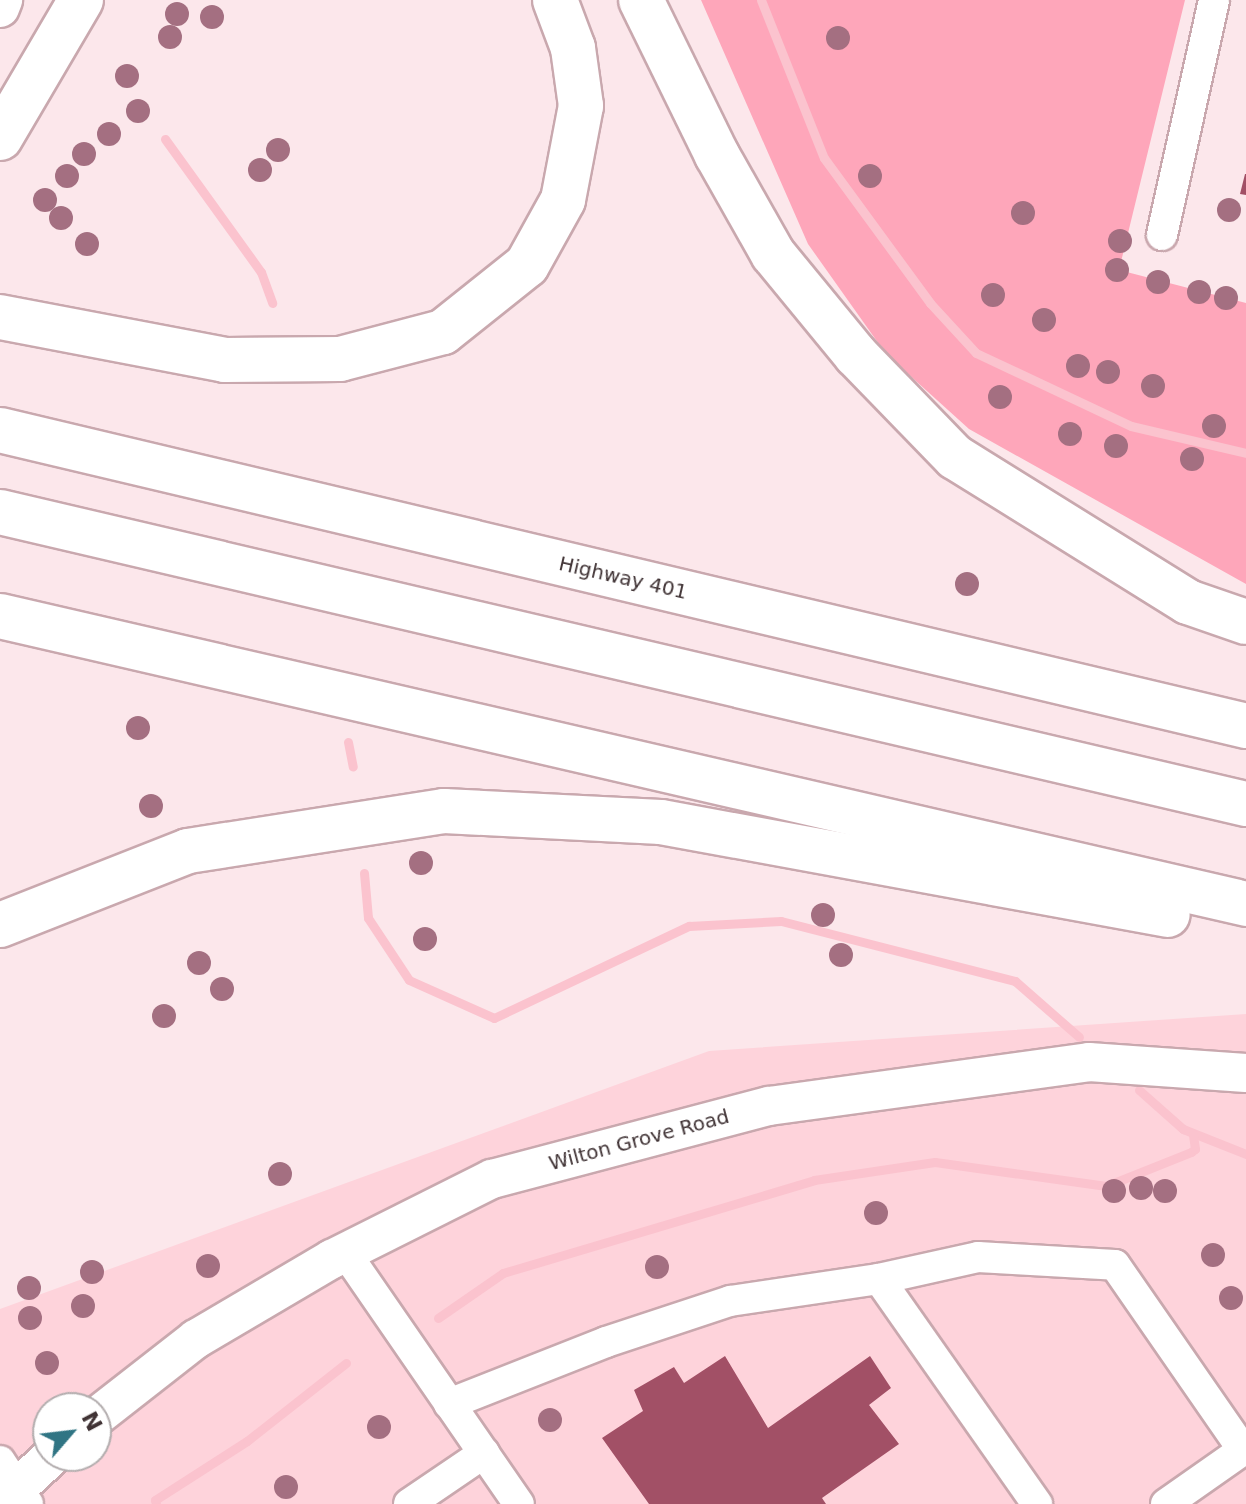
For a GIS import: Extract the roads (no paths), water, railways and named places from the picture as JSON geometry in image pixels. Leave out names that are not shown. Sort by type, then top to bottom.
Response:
[{"type":"highway","points":[[0,138],[81,0]]},
{"type":"highway","points":[[0,317],[225,360],[340,359],[443,332],[527,265],[563,200],[581,106],[573,48],[555,0]]},
{"type":"highway","points":[[641,0],[717,155],[773,254],[856,355],[944,446],[1188,602],[1246,622]]},
{"type":"highway","name":"Highway 401","points":[[0,430],[1246,726]]},
{"type":"highway","points":[[0,512],[1246,804]]},
{"type":"highway","points":[[0,616],[1246,904]]},
{"type":"highway","points":[[0,925],[188,851],[444,811],[661,822],[1218,924],[1246,924]]},
{"type":"main road","points":[[0,8],[3,0]]},
{"type":"main road","name":"Wilton Grove Road","points":[[112,1405],[196,1339],[345,1252],[492,1179],[769,1106],[1089,1062],[1246,1073]]},
{"type":"main road","points":[[11,1489],[32,1472]]},
{"type":"lane","points":[[1162,235],[1214,0]]},
{"type":"lane","points":[[345,1252],[519,1504]]},
{"type":"lane","points":[[449,1404],[606,1342],[730,1301],[879,1279],[978,1257],[1115,1265],[1243,1450],[1166,1504]]},
{"type":"lane","points":[[879,1279],[1037,1504]]},
{"type":"lane","points":[[409,1504],[484,1453]]},
{"type":"waterway","points":[[761,0],[824,158],[930,303],[976,353],[1131,426],[1246,453]]},
{"type":"waterway","points":[[165,139],[261,272],[272,303]]},
{"type":"waterway","points":[[348,742],[353,767]]},
{"type":"waterway","points":[[364,873],[368,918],[409,980],[494,1018],[689,926],[781,921],[1015,981],[1079,1037]]},
{"type":"waterway","points":[[1139,1090],[1183,1129],[1246,1154]]},
{"type":"waterway","points":[[438,1318],[503,1273],[814,1180],[935,1162],[1106,1186],[1191,1152],[1195,1149],[1193,1134]]},
{"type":"waterway","points":[[156,1504],[155,1500],[247,1441],[346,1363]]}]
